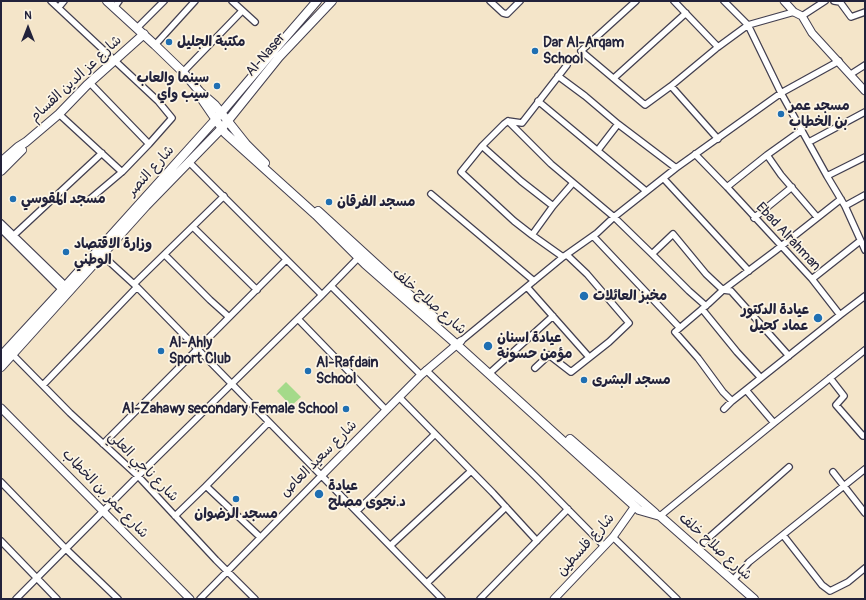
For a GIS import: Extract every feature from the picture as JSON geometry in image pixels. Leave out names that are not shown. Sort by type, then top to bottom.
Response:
[{"type":"main road","name":"شارع صلاح خلف","points":[[107,1],[116,4],[137,28],[183,72],[200,92],[215,105],[225,133],[311,210],[359,257],[659,515],[754,599]]},
{"type":"main road","name":"شارع النصر","points":[[1,356],[219,116],[317,1]]},
{"type":"main road","name":"Al-Naser","points":[[222,128],[279,57],[332,1]]},
{"type":"main road","name":"شارع عز الدين القسام","points":[[1,162],[59,114],[114,60],[144,34]]},
{"type":"main road","name":"شارع صلاح خلف","points":[[219,116],[228,120],[251,150],[639,510],[659,515]]},
{"type":"main road","name":"شارع النصر","points":[[1,367],[146,206],[222,128]]},
{"type":"main road","name":"شارع عز الدين القسام","points":[[1,171],[23,149],[26,142]]},
{"type":"street","points":[[51,1],[114,60],[124,67],[158,101],[172,118],[122,172],[90,199]]},
{"type":"street","points":[[59,8],[64,1]]},
{"type":"street","points":[[137,28],[164,1]]},
{"type":"street","points":[[156,45],[195,1]]},
{"type":"street","points":[[232,1],[255,22]]},
{"type":"street","points":[[490,1],[503,13],[507,14],[520,1]]},
{"type":"street","points":[[636,1],[581,51],[645,104],[671,86],[718,47],[748,25],[794,12]]},
{"type":"street","points":[[674,1],[718,47]]},
{"type":"street","points":[[724,1],[748,25],[782,93],[827,176],[841,198],[864,248]]},
{"type":"street","points":[[784,1],[794,12],[802,16],[812,33],[865,91]]},
{"type":"street","points":[[802,16],[825,1]]},
{"type":"street","points":[[834,1],[840,2],[851,17],[865,12]]},
{"type":"street","points":[[183,72],[242,11]]},
{"type":"street","points":[[614,78],[686,13]]},
{"type":"street","points":[[459,343],[676,168],[782,93],[839,61]]},
{"type":"street","points":[[508,121],[522,123],[567,65]]},
{"type":"street","points":[[851,74],[865,65]]},
{"type":"street","points":[[558,76],[586,96],[618,124],[676,168]]},
{"type":"street","points":[[90,83],[149,144]]},
{"type":"street","points":[[671,86],[718,139]]},
{"type":"street","points":[[538,101],[646,191]]},
{"type":"street","points":[[809,142],[865,112]]},
{"type":"street","points":[[59,114],[122,172]]},
{"type":"street","points":[[508,121],[482,146],[461,172],[514,221],[532,235],[565,256],[587,274],[629,323],[609,342],[571,372],[549,355],[534,368]]},
{"type":"street","points":[[508,121],[551,164],[614,217],[689,291],[704,308],[737,352],[761,378]]},
{"type":"street","points":[[598,150],[618,124]]},
{"type":"street","points":[[727,187],[767,155],[802,130]]},
{"type":"street","points":[[482,146],[520,180],[553,206]]},
{"type":"street","points":[[14,235],[102,153]]},
{"type":"street","name":"Ebad Alrahman","points":[[695,154],[812,279],[840,315]]},
{"type":"street","points":[[767,155],[781,175],[817,217]]},
{"type":"street","points":[[827,176],[865,157]]},
{"type":"street","points":[[189,162],[322,295]]},
{"type":"street","points":[[664,178],[749,271]]},
{"type":"street","points":[[532,235],[553,206],[573,183]]},
{"type":"street","points":[[754,218],[792,187]]},
{"type":"street","points":[[431,194],[534,281]]},
{"type":"street","points":[[844,206],[865,195]]},
{"type":"street","points":[[43,385],[135,286],[224,196]]},
{"type":"street","points":[[732,401],[723,392],[698,358],[675,332],[723,290],[841,198]]},
{"type":"street","points":[[1,223],[64,288]]},
{"type":"street","points":[[193,227],[257,290]]},
{"type":"street","points":[[1,229],[64,288]]},
{"type":"street","points":[[652,254],[673,234],[706,274],[723,290],[731,291],[789,356]]},
{"type":"street","points":[[593,236],[679,327]]},
{"type":"street","points":[[812,279],[860,241]]},
{"type":"street","points":[[102,255],[135,286],[197,350],[323,474],[442,599]]},
{"type":"street","points":[[165,255],[229,317]]},
{"type":"street","points":[[16,599],[359,257]]},
{"type":"street","points":[[103,444],[286,260]]},
{"type":"street","points":[[331,286],[568,509],[604,546]]},
{"type":"street","points":[[527,287],[589,357]]},
{"type":"street","points":[[724,409],[732,401],[865,296]]},
{"type":"street","points":[[492,371],[552,316]]},
{"type":"street","points":[[298,319],[386,410]]},
{"type":"street","name":"شارع سعيد العاص","points":[[200,599],[399,397],[459,343]]},
{"type":"street","name":"شارع ناجي العلي","points":[[12,354],[70,414],[138,476],[226,571],[255,599]]},
{"type":"street","points":[[659,515],[830,378],[864,354]]},
{"type":"street","points":[[830,378],[844,396],[836,405],[863,436],[865,435]]},
{"type":"street","points":[[746,390],[774,422]]},
{"type":"street","points":[[399,397],[506,507],[537,542]]},
{"type":"street","name":"شارع عمر بن الخطاب","points":[[1,408],[90,496],[190,599]]},
{"type":"street","points":[[175,516],[269,422]]},
{"type":"street","points":[[357,511],[435,434]]},
{"type":"street","points":[[697,548],[789,467]]},
{"type":"street","points":[[732,580],[749,562],[865,469]]},
{"type":"street","points":[[390,545],[471,471]]},
{"type":"street","points":[[833,472],[865,513]]},
{"type":"street","points":[[1,482],[66,549],[118,599]]},
{"type":"street","points":[[206,486],[260,538]]},
{"type":"street","name":"شارع فلسطين","points":[[554,599],[613,537],[635,506]]},
{"type":"street","points":[[427,583],[506,507]]},
{"type":"street","points":[[480,599],[568,509]]},
{"type":"street","points":[[783,535],[822,585],[830,591],[848,582],[865,568]]},
{"type":"street","points":[[613,537],[677,599]]},
{"type":"street","points":[[1,541],[57,599]]},
{"type":"green space","points":[[286,382],[301,397],[291,406],[277,391]]},
{"type":"place","name":"مكتبة الجليل","points":[[169,42]]},
{"type":"place","name":"Dar Al-Arqam School","points":[[535,51]]},
{"type":"place","name":"سينما والعاب سيب واي","points":[[217,86]]},
{"type":"place","name":"مسجد عمر بن الخطاب","points":[[781,114]]},
{"type":"place","name":"مسجد المقوسي","points":[[13,199]]},
{"type":"place","name":"مسجد الفرقان","points":[[329,202]]},
{"type":"place","name":"وزارة الاقتصاد الوطني","points":[[66,252]]},
{"type":"place","name":"مخبز العائلات","points":[[584,296]]},
{"type":"place","name":"عيادة الدكتور عماد كحيل","points":[[818,318]]},
{"type":"place","name":"عيادة اسنان مؤمن حسونة","points":[[488,346]]},
{"type":"place","name":"Al-Ahly Sport Club","points":[[161,351]]},
{"type":"place","name":"Al-Rafdain School","points":[[308,371]]},
{"type":"place","name":"مسجد البشرى","points":[[584,380]]},
{"type":"place","name":"Al-Zahawy secondary Female School","points":[[346,409]]},
{"type":"place","name":"عيادة د.نجوى مصلح","points":[[319,494]]},
{"type":"place","name":"مسجد الرضوان","points":[[236,499]]}]
